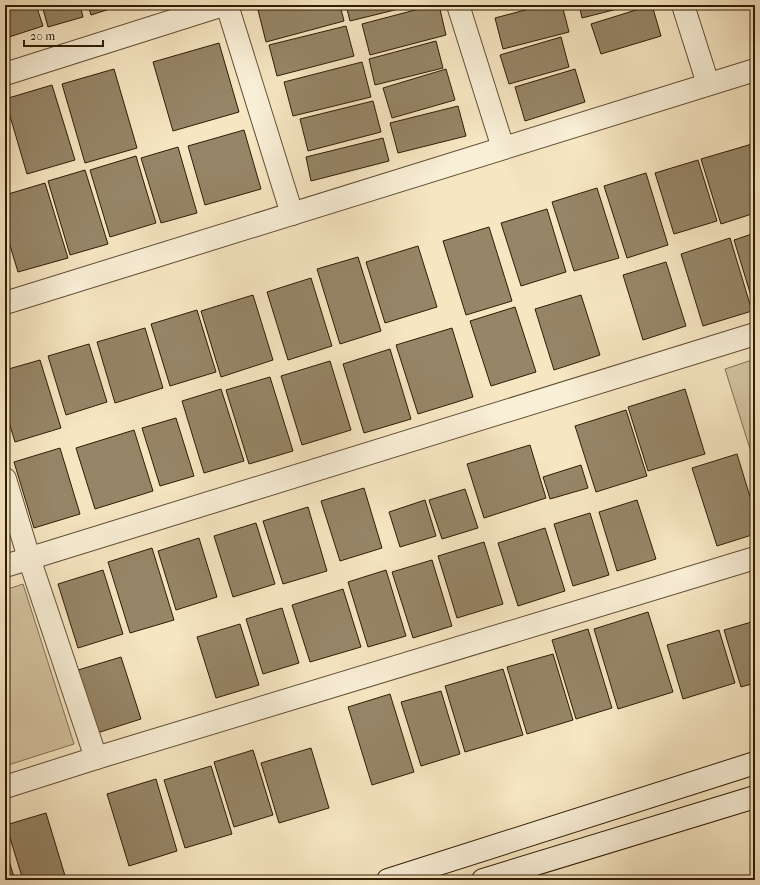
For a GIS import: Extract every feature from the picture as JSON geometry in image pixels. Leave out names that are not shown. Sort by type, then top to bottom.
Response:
[{"type":"street","points":[[5,74],[223,5]]},
{"type":"street","points":[[227,5],[292,214]]},
{"type":"street","points":[[458,5],[504,148]]},
{"type":"street","points":[[684,5],[708,84]]},
{"type":"street","points":[[5,303],[755,70]]},
{"type":"street","points":[[5,566],[755,334]]},
{"type":"street","points":[[5,479],[96,758]]},
{"type":"street","points":[[5,787],[755,558]]},
{"type":"street","points":[[388,880],[755,763]]},
{"type":"street","points":[[483,880],[755,797]]},
{"type":"shaded area","points":[[755,359],[755,465],[725,369]]},
{"type":"shaded area","points":[[23,584],[74,744],[5,766],[5,590]]},
{"type":"building","points":[[5,5],[36,5],[43,26],[9,37],[5,22]]},
{"type":"building","points":[[42,5],[80,5],[83,17],[48,27]]},
{"type":"building","points":[[88,5],[115,5],[116,7],[91,15]]},
{"type":"building","points":[[280,5],[340,5],[344,21],[266,42],[258,10]]},
{"type":"building","points":[[346,5],[415,5],[350,21]]},
{"type":"building","points":[[439,5],[446,35],[370,55],[362,24]]},
{"type":"building","points":[[544,5],[562,5],[569,32],[503,49],[495,18]]},
{"type":"building","points":[[579,5],[633,5],[582,18]]},
{"type":"building","points":[[652,5],[661,36],[601,54],[591,24]]},
{"type":"building","points":[[346,26],[354,56],[277,76],[269,45]]},
{"type":"building","points":[[561,37],[569,67],[509,84],[500,55]]},
{"type":"building","points":[[436,41],[443,68],[375,85],[369,59]]},
{"type":"building","points":[[219,43],[239,112],[173,131],[153,62]]},
{"type":"building","points":[[362,62],[371,97],[293,116],[284,82]]},
{"type":"building","points":[[114,69],[137,148],[85,163],[62,84]]},
{"type":"building","points":[[446,69],[455,100],[392,118],[383,88]]},
{"type":"building","points":[[575,69],[585,102],[525,121],[515,87]]},
{"type":"building","points":[[52,85],[75,160],[27,174],[5,99]]},
{"type":"building","points":[[373,101],[381,132],[308,151],[300,119]]},
{"type":"building","points":[[458,106],[466,136],[398,153],[390,123]]},
{"type":"building","points":[[244,130],[261,189],[205,205],[188,146]]},
{"type":"building","points":[[383,138],[389,161],[311,181],[306,157]]},
{"type":"building","points":[[752,144],[755,152],[755,213],[721,224],[701,159]]},
{"type":"building","points":[[178,147],[197,213],[161,223],[141,158]]},
{"type":"building","points":[[136,156],[156,223],[110,237],[90,170]]},
{"type":"building","points":[[698,160],[717,221],[674,234],[655,173]]},
{"type":"building","points":[[85,170],[108,244],[70,255],[48,181]]},
{"type":"building","points":[[646,173],[668,245],[627,258],[604,186]]},
{"type":"building","points":[[45,183],[68,258],[18,272],[5,229],[5,195]]},
{"type":"building","points":[[597,188],[619,258],[574,271],[552,202]]},
{"type":"building","points":[[547,209],[566,272],[521,286],[501,223]]},
{"type":"building","points":[[489,227],[512,301],[466,315],[443,241]]},
{"type":"building","points":[[755,233],[755,309],[734,240]]},
{"type":"building","points":[[730,238],[752,311],[703,326],[681,254]]},
{"type":"building","points":[[418,246],[437,307],[385,323],[366,262]]},
{"type":"building","points":[[358,257],[381,331],[340,344],[317,269]]},
{"type":"building","points":[[666,262],[686,326],[643,340],[623,275]]},
{"type":"building","points":[[311,278],[332,346],[288,360],[267,292]]},
{"type":"building","points":[[253,295],[273,360],[221,377],[201,311]]},
{"type":"building","points":[[581,295],[600,355],[554,370],[535,309]]},
{"type":"building","points":[[515,307],[536,372],[491,386],[470,321]]},
{"type":"building","points":[[197,310],[216,372],[170,386],[151,324]]},
{"type":"building","points":[[145,328],[163,388],[115,403],[97,342]]},
{"type":"building","points":[[452,328],[473,397],[418,414],[396,345]]},
{"type":"building","points":[[89,344],[107,402],[66,415],[48,356]]},
{"type":"building","points":[[390,349],[411,419],[364,433],[343,364]]},
{"type":"building","points":[[40,360],[61,428],[15,442],[5,409],[5,370]]},
{"type":"building","points":[[330,361],[351,430],[302,445],[281,376]]},
{"type":"building","points":[[270,377],[293,451],[249,464],[226,390]]},
{"type":"building","points":[[221,389],[244,461],[204,473],[182,401]]},
{"type":"building","points":[[685,389],[705,454],[648,471],[628,407]]},
{"type":"building","points":[[626,410],[647,476],[596,492],[575,426]]},
{"type":"building","points":[[176,418],[194,476],[160,486],[142,428]]},
{"type":"building","points":[[134,430],[153,491],[95,509],[76,448]]},
{"type":"building","points":[[530,445],[546,498],[484,518],[467,464]]},
{"type":"building","points":[[60,448],[80,514],[34,528],[14,462]]},
{"type":"building","points":[[737,454],[755,513],[755,534],[717,546],[692,468]]},
{"type":"building","points":[[581,465],[588,488],[550,499],[543,477]]},
{"type":"building","points":[[364,488],[382,548],[340,561],[321,501]]},
{"type":"building","points":[[465,489],[478,528],[442,539],[429,500]]},
{"type":"building","points":[[425,500],[436,536],[400,547],[389,512]]},
{"type":"building","points":[[637,500],[656,559],[617,571],[599,512]]},
{"type":"building","points":[[308,507],[327,571],[283,584],[263,521]]},
{"type":"building","points":[[590,513],[609,575],[573,586],[554,524]]},
{"type":"building","points":[[256,523],[275,584],[233,597],[214,536]]},
{"type":"building","points":[[545,528],[565,591],[518,606],[498,543]]},
{"type":"building","points":[[199,538],[217,597],[176,610],[158,551]]},
{"type":"building","points":[[484,542],[503,604],[457,618],[438,556]]},
{"type":"building","points":[[152,548],[174,620],[130,633],[108,562]]},
{"type":"building","points":[[432,560],[452,626],[413,638],[392,572]]},
{"type":"building","points":[[103,570],[123,634],[78,648],[58,584]]},
{"type":"building","points":[[386,570],[406,636],[368,647],[348,582]]},
{"type":"building","points":[[343,589],[361,647],[310,662],[292,605]]},
{"type":"building","points":[[282,608],[299,663],[263,674],[246,619]]},
{"type":"building","points":[[648,612],[673,692],[618,709],[594,629]]},
{"type":"building","points":[[755,621],[755,683],[741,687],[724,630]]},
{"type":"building","points":[[240,624],[259,685],[216,698],[197,637]]},
{"type":"building","points":[[588,629],[612,708],[576,719],[552,640]]},
{"type":"building","points":[[719,630],[735,683],[683,699],[667,645]]},
{"type":"building","points":[[553,654],[573,720],[527,734],[507,667]]},
{"type":"building","points":[[121,657],[141,719],[97,733],[78,670]]},
{"type":"building","points":[[503,669],[523,735],[465,752],[445,686]]},
{"type":"building","points":[[441,691],[460,754],[421,766],[401,702]]},
{"type":"building","points":[[390,694],[414,772],[372,785],[348,707]]},
{"type":"building","points":[[311,748],[329,808],[279,823],[261,763]]},
{"type":"building","points":[[253,750],[273,815],[234,827],[214,762]]},
{"type":"building","points":[[211,766],[232,834],[185,848],[164,780]]},
{"type":"building","points":[[156,779],[177,851],[129,866],[107,794]]},
{"type":"building","points":[[46,813],[66,879],[23,880],[6,825]]},
{"type":"building","points":[[5,848],[15,880],[5,880]]},
{"type":"building","points":[[729,876],[730,880],[717,880]]}]
